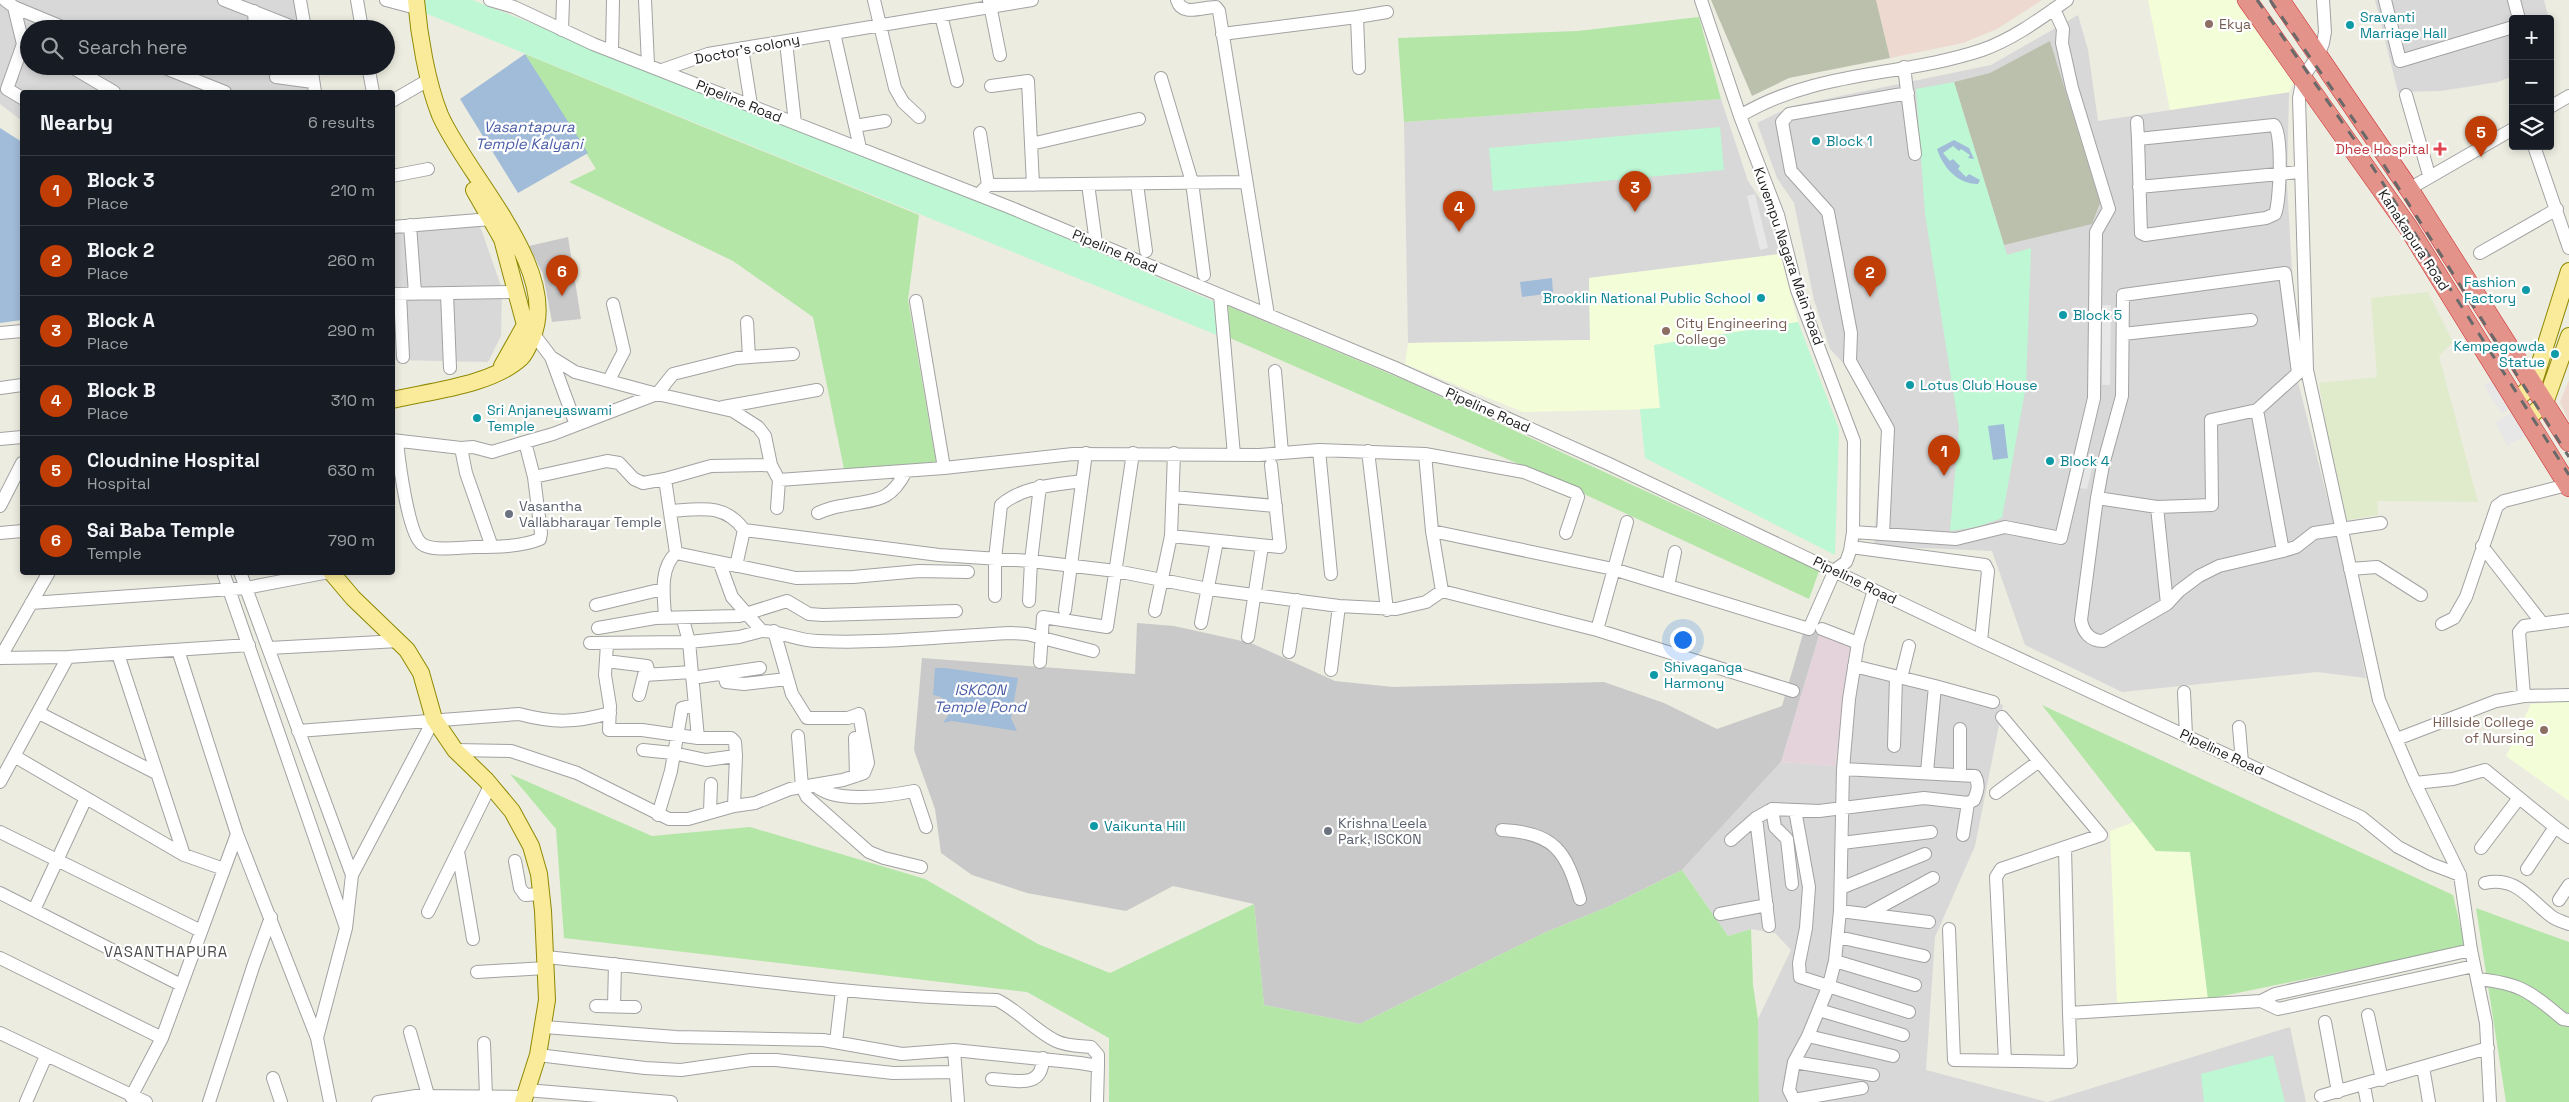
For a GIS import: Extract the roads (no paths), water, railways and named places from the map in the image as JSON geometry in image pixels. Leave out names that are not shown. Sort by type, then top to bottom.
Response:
[{"type":"highway","name":"Kanakapura Road","points":[[2247,0],[2408,227],[2528,418],[2568,486]]},
{"type":"highway","name":"Kanakapura Road","points":[[2280,0],[2409,189],[2569,442]]},
{"type":"main road","points":[[412,4],[427,81],[450,153],[491,219],[508,235],[516,292],[530,329]]},
{"type":"main road","points":[[395,399],[486,378],[498,372],[523,356],[530,329],[538,316],[537,298],[530,270],[453,142],[427,81]]},
{"type":"main road","points":[[2516,400],[2533,386],[2569,271]]},
{"type":"main road","points":[[2528,418],[2544,403],[2569,336]]},
{"type":"main road","points":[[333,575],[353,598],[399,640],[421,673],[434,719],[455,750],[490,786],[516,818],[531,846],[541,894],[546,963],[544,1027],[538,1055],[524,1096]]},
{"type":"street","points":[[224,0],[275,20]]},
{"type":"street","points":[[300,0],[303,20]]},
{"type":"street","points":[[357,0],[360,20]]},
{"type":"street","points":[[386,0],[412,4]]},
{"type":"street","name":"Pipeline Road","points":[[490,0],[514,4],[562,30],[978,195],[1393,367],[1609,464],[1836,570],[1981,641],[2361,816],[2398,847],[2431,864],[2460,875]]},
{"type":"street","points":[[562,30],[563,0]]},
{"type":"street","points":[[612,50],[613,0]]},
{"type":"street","points":[[645,0],[648,64]]},
{"type":"street","points":[[874,0],[895,88],[903,102],[919,116]]},
{"type":"street","name":"Doctor's colony","points":[[662,70],[708,54],[941,14],[990,3],[1032,0]]},
{"type":"street","points":[[1177,0],[1179,7],[1185,10],[1218,8],[1268,315]]},
{"type":"street","name":"Kuvempu Nagara Main Road","points":[[1668,586],[1809,629],[1836,570],[1846,562],[1853,532],[1854,441],[1797,290],[1778,215],[1740,116],[1701,0]]},
{"type":"street","points":[[1740,116],[1801,88],[1958,57],[1997,44],[2067,0]]},
{"type":"street","points":[[2323,0],[2325,32],[2318,56],[2303,77],[2298,98],[2307,370],[2379,700],[2415,783],[2460,875],[2471,950],[2486,1023],[2490,1102]]},
{"type":"street","points":[[2385,0],[2400,61],[2509,28]]},
{"type":"street","points":[[2514,0],[2518,15]]},
{"type":"street","points":[[990,3],[1000,54]]},
{"type":"street","points":[[10,4],[46,20]]},
{"type":"street","points":[[10,4],[20,30]]},
{"type":"street","points":[[1853,532],[1956,539],[2005,526],[2061,538],[2094,398],[2096,232],[2109,209],[2108,200],[2072,88],[2062,43],[2063,29],[2054,9]]},
{"type":"street","points":[[254,12],[254,20]]},
{"type":"street","points":[[1222,34],[1386,12]]},
{"type":"street","points":[[941,14],[957,81]]},
{"type":"street","points":[[1357,17],[1359,68]]},
{"type":"street","points":[[834,33],[860,148]]},
{"type":"street","points":[[786,42],[795,122]]},
{"type":"street","points":[[742,48],[751,105]]},
{"type":"street","points":[[20,59],[7,89],[20,97]]},
{"type":"street","points":[[1904,67],[1915,154]]},
{"type":"street","points":[[85,75],[111,90]]},
{"type":"street","points":[[182,75],[220,90]]},
{"type":"street","points":[[276,77],[314,88],[312,75]]},
{"type":"street","points":[[370,75],[373,90]]},
{"type":"street","points":[[1161,78],[1192,182],[1204,275]]},
{"type":"street","points":[[991,86],[1028,80],[1033,185]]},
{"type":"street","points":[[395,99],[427,81]]},
{"type":"street","points":[[1883,534],[1888,428],[1850,361],[1851,333],[1828,212],[1791,171],[1782,122],[1789,114],[1908,93]]},
{"type":"street","points":[[2406,94],[2429,175]]},
{"type":"street","points":[[2553,105],[2569,96]]},
{"type":"street","points":[[1031,144],[1139,119]]},
{"type":"street","points":[[855,126],[885,121]]},
{"type":"street","points":[[2137,122],[2140,230],[2145,235],[2270,216],[2277,209],[2279,173],[2277,128],[2274,125],[2138,139]]},
{"type":"street","points":[[2409,189],[2429,175],[2509,131]]},
{"type":"street","points":[[980,133],[988,186]]},
{"type":"street","points":[[2535,150],[2569,248]]},
{"type":"street","points":[[395,175],[428,169]]},
{"type":"street","points":[[2138,187],[2300,172]]},
{"type":"street","points":[[978,195],[988,186],[1246,182]]},
{"type":"street","points":[[1088,184],[1096,243]]},
{"type":"street","points":[[1137,184],[1146,251]]},
{"type":"street","points":[[2480,253],[2557,209]]},
{"type":"street","points":[[395,227],[491,219]]},
{"type":"street","points":[[410,225],[415,293]]},
{"type":"street","points":[[2097,498],[2157,507],[2212,505],[2211,420],[2258,410],[2298,373],[2285,273],[2123,295],[2120,406],[2103,465],[2097,498],[2081,620],[2086,634],[2098,641],[2108,640],[2167,604],[2179,591],[2199,576],[2219,566],[2283,551],[2296,546],[2314,533],[2381,523]]},
{"type":"street","points":[[403,357],[396,294],[516,292]]},
{"type":"street","points":[[447,293],[450,368]]},
{"type":"street","points":[[1220,295],[1234,455]]},
{"type":"street","points":[[916,301],[944,468]]},
{"type":"street","points":[[609,380],[624,351],[613,304]]},
{"type":"street","points":[[2123,334],[2252,320]]},
{"type":"street","points":[[747,322],[749,357]]},
{"type":"street","points":[[530,329],[551,356],[576,425]]},
{"type":"street","points":[[0,333],[20,331]]},
{"type":"street","points":[[525,442],[534,477],[541,533],[540,539],[492,547],[432,548],[422,544],[415,533],[400,477],[395,441],[461,448],[473,447],[492,452],[576,425],[657,394],[673,374],[749,357],[793,354]]},
{"type":"street","points":[[551,356],[576,372],[657,394],[733,411],[758,427],[765,436],[771,464],[779,480],[777,508]]},
{"type":"street","points":[[1828,371],[1850,361]]},
{"type":"street","points":[[1275,372],[1282,453]]},
{"type":"street","points":[[0,388],[20,385]]},
{"type":"street","points":[[720,408],[818,390]]},
{"type":"street","points":[[2258,410],[2283,551]]},
{"type":"street","points":[[0,439],[20,437]]},
{"type":"street","points":[[461,448],[466,473],[492,547]]},
{"type":"street","points":[[1320,450],[1331,574]]},
{"type":"street","points":[[779,480],[944,468],[1086,453],[1234,455],[1320,450],[1425,454],[1524,472],[1576,493],[1578,497],[1566,533]]},
{"type":"street","points":[[1368,451],[1387,610]]},
{"type":"street","points":[[1065,610],[1086,453]]},
{"type":"street","points":[[1040,662],[1043,617],[1107,627],[1133,453]]},
{"type":"street","points":[[1155,611],[1171,536],[1174,453]]},
{"type":"street","points":[[1425,454],[1432,530],[1442,591]]},
{"type":"street","points":[[534,477],[607,461],[619,463],[634,479],[643,483],[711,466],[771,464]]},
{"type":"street","points":[[1171,536],[1280,547],[1271,465]]},
{"type":"street","points":[[0,506],[20,467]]},
{"type":"street","points":[[818,513],[840,506],[870,503],[890,495],[906,471]]},
{"type":"street","points":[[665,479],[676,553]]},
{"type":"street","points":[[995,596],[995,559],[1001,505],[1008,498],[1040,486],[1082,481]]},
{"type":"street","points":[[1029,601],[1031,562],[1040,486]]},
{"type":"street","points":[[2442,624],[2454,618],[2466,597],[2497,506],[2504,501],[2568,486]]},
{"type":"street","points":[[1173,497],[1276,506]]},
{"type":"street","points":[[2157,507],[2167,604]]},
{"type":"street","points":[[670,511],[715,510],[729,513],[744,530],[939,555],[1116,571],[1208,589],[1339,606],[1387,610],[1417,605],[1442,591],[1597,630],[1792,691]]},
{"type":"street","points":[[1597,630],[1627,522]]},
{"type":"street","points":[[736,566],[744,530]]},
{"type":"street","points":[[1432,530],[1613,569],[1668,586],[1675,552]]},
{"type":"street","points":[[0,533],[20,531]]},
{"type":"street","points":[[1201,623],[1217,541]]},
{"type":"street","points":[[1248,638],[1262,546]]},
{"type":"street","points":[[2482,546],[2542,623]]},
{"type":"street","points":[[1851,547],[1985,565],[1988,571],[1981,641]]},
{"type":"street","points":[[676,553],[720,564],[796,578],[862,576],[920,571],[968,572]]},
{"type":"street","points":[[665,617],[663,589],[668,561],[676,553]]},
{"type":"street","points":[[455,750],[511,751],[577,773],[669,819],[688,819],[734,806],[755,804],[790,789],[864,773],[868,764],[859,714],[848,718],[806,718],[792,694],[786,679],[783,657],[768,631],[732,597],[720,564]]},
{"type":"street","points":[[2350,569],[2377,567],[2421,595]]},
{"type":"street","points":[[0,658],[47,575]]},
{"type":"street","points":[[224,575],[346,928]]},
{"type":"street","points":[[241,575],[352,875]]},
{"type":"street","points":[[31,603],[246,588],[314,575]]},
{"type":"street","points":[[596,605],[663,589]]},
{"type":"street","points":[[1862,1088],[1794,1101],[1789,1090],[1794,1062],[1819,1010],[1829,985],[1835,961],[1841,888],[1843,769],[1854,666],[1858,643],[1874,590]]},
{"type":"street","points":[[1289,652],[1297,600]]},
{"type":"street","points":[[598,628],[665,617],[683,619],[748,614],[787,601],[809,614],[823,615],[956,611]]},
{"type":"street","points":[[1331,670],[1339,606]]},
{"type":"street","points":[[683,619],[689,642],[698,738]]},
{"type":"street","points":[[2524,696],[2519,632],[2524,626],[2569,620]]},
{"type":"street","points":[[1822,629],[1858,643]]},
{"type":"street","points":[[590,643],[689,642],[739,637],[768,631],[816,642],[904,641],[1011,633],[1042,638],[1093,651]]},
{"type":"street","points":[[269,648],[399,640]]},
{"type":"street","points":[[607,644],[605,675],[610,712],[609,730],[642,730],[698,738],[731,738],[735,742],[736,756],[734,806]]},
{"type":"street","points":[[0,658],[68,657],[249,645]]},
{"type":"street","points":[[1894,746],[1898,677],[1908,646]]},
{"type":"street","points":[[178,650],[237,834],[317,1038],[330,1102]]},
{"type":"street","points":[[118,654],[184,855]]},
{"type":"street","points":[[0,782],[68,657]]},
{"type":"street","points":[[606,661],[647,666],[649,675]]},
{"type":"street","points":[[1854,666],[1993,702]]},
{"type":"street","points":[[639,695],[641,678],[649,675],[724,674],[760,668]]},
{"type":"street","points":[[724,674],[726,682],[737,683],[786,679]]},
{"type":"street","points":[[1927,772],[1935,686]]},
{"type":"street","points":[[2184,692],[2186,735]]},
{"type":"street","points":[[2397,739],[2496,701],[2524,696],[2569,694]]},
{"type":"street","points":[[658,815],[671,771],[682,708],[694,706]]},
{"type":"street","points":[[298,731],[434,719],[519,714],[539,719],[570,722],[610,712]]},
{"type":"street","points":[[39,713],[156,774]]},
{"type":"street","points":[[2002,717],[2101,835],[2001,869],[1996,877],[2005,1061]]},
{"type":"street","points":[[317,1038],[346,928],[352,875],[434,719]]},
{"type":"street","points":[[2239,727],[2242,762]]},
{"type":"street","points":[[1960,729],[1960,775]]},
{"type":"street","points":[[798,736],[808,786],[807,797],[869,852],[884,858],[921,867]]},
{"type":"street","points":[[855,738],[856,776]]},
{"type":"street","points":[[643,750],[673,753],[706,760],[736,756]]},
{"type":"street","points":[[14,756],[184,855],[224,869]]},
{"type":"street","points":[[1996,793],[2039,761]]},
{"type":"street","points":[[1731,840],[1756,818],[1772,809],[1819,811],[1842,806],[1924,798],[1968,803],[1974,800],[1978,782],[1976,776],[1843,769]]},
{"type":"street","points":[[2415,783],[2453,779],[2485,770],[2569,837]]},
{"type":"street","points":[[710,784],[710,812]]},
{"type":"street","points":[[428,912],[490,786]]},
{"type":"street","points":[[808,786],[822,793],[837,796],[893,795],[914,792],[926,828]]},
{"type":"street","points":[[34,910],[58,862],[86,798]]},
{"type":"street","points":[[2481,848],[2519,798]]},
{"type":"street","points":[[1963,834],[1968,803]]},
{"type":"street","points":[[1772,809],[1775,827],[1786,835],[1788,840],[1792,884]]},
{"type":"street","points":[[1795,810],[1809,887],[1806,928],[1799,963],[1800,977],[1909,1012]]},
{"type":"street","points":[[1756,818],[1769,926]]},
{"type":"street","points":[[2527,868],[2555,827]]},
{"type":"street","points":[[1502,830],[1523,831],[1541,838],[1564,854],[1572,870],[1580,899]]},
{"type":"street","points":[[0,832],[201,931]]},
{"type":"street","points":[[1842,843],[1931,832]]},
{"type":"street","points":[[131,1097],[162,1038],[237,834]]},
{"type":"street","points":[[1949,929],[1954,1060],[2071,1062],[2065,848]]},
{"type":"street","points":[[458,851],[473,939]]},
{"type":"street","points":[[1841,888],[1925,854]]},
{"type":"street","points":[[515,861],[520,888],[525,895],[541,894]]},
{"type":"street","points":[[1869,913],[1933,878]]},
{"type":"street","points":[[2485,883],[2494,881],[2510,883],[2526,892],[2552,918],[2569,924]]},
{"type":"street","points":[[2559,900],[2569,886]]},
{"type":"street","points":[[0,893],[181,985]]},
{"type":"street","points":[[1720,914],[1766,904]]},
{"type":"street","points":[[1840,911],[1869,913],[1929,922]]},
{"type":"street","points":[[209,1102],[271,917]]},
{"type":"street","points":[[1838,937],[1924,956]]},
{"type":"street","points":[[2261,1002],[2275,994],[2471,950]]},
{"type":"street","points":[[0,958],[162,1038]]},
{"type":"street","points":[[1835,961],[1915,985]]},
{"type":"street","points":[[477,972],[546,963],[615,964],[842,990],[997,1000],[1011,1007],[1025,1021],[1057,1042],[1091,1047],[1098,1055],[1097,1102]]},
{"type":"street","points":[[614,1006],[615,964]]},
{"type":"street","points":[[2069,1013],[2261,1002],[2278,1009],[2476,973],[2507,982],[2533,994],[2563,1019],[2569,1020]]},
{"type":"street","points":[[836,1042],[842,990]]},
{"type":"street","points":[[596,1006],[635,1007]]},
{"type":"street","points":[[1819,1010],[1903,1035]]},
{"type":"street","points":[[2368,1015],[2382,1080]]},
{"type":"street","points":[[2325,1022],[2338,1092]]},
{"type":"street","points":[[544,1027],[676,1037],[836,1042],[902,1054],[954,1050],[1043,1058],[1098,1066]]},
{"type":"street","points":[[0,1032],[131,1097],[146,1102]]},
{"type":"street","points":[[410,1032],[430,1099]]},
{"type":"street","points":[[1808,1036],[1893,1056]]},
{"type":"street","points":[[776,1060],[777,1039]]},
{"type":"street","points":[[484,1043],[486,1096]]},
{"type":"street","points":[[2321,1096],[2364,1086],[2488,1048]]},
{"type":"street","points":[[954,1050],[958,1102]]},
{"type":"street","points":[[538,1055],[645,1068],[681,1070],[751,1060],[776,1060],[893,1073],[955,1072]]},
{"type":"street","points":[[26,1102],[46,1056]]},
{"type":"street","points":[[992,1079],[1031,1080],[1038,1078],[1042,1070],[1043,1058]]},
{"type":"street","points":[[1794,1062],[1873,1075]]},
{"type":"street","points":[[2423,1067],[2429,1102]]},
{"type":"street","points":[[273,1078],[281,1102]]},
{"type":"street","points":[[2364,1086],[2367,1102]]},
{"type":"street","points":[[378,1102],[486,1096],[671,1102]]},
{"type":"water","name":"Vasantapura Temple Kalyani","points":[[525,54],[588,153],[518,193],[460,99]]},
{"type":"water","points":[[0,128],[20,141],[20,320],[0,323]]},
{"type":"water","points":[[1954,140],[1969,148],[1974,159],[1968,158],[1970,155],[1961,149],[1959,151],[1953,146],[1943,153],[1950,161],[1953,159],[1960,166],[1958,169],[1966,177],[1969,174],[1980,180],[1978,184],[1957,178],[1943,162],[1937,149]]},
{"type":"water","points":[[1552,278],[1553,293],[1522,297],[1520,282]]},
{"type":"water","points":[[2004,424],[2008,458],[1993,460],[1988,426]]},
{"type":"water","name":"ISKCON Temple Pond","points":[[935,668],[1018,678],[1011,718],[1017,731],[952,721],[943,723],[950,713],[945,701],[933,695]]},
{"type":"railway","points":[[2257,0],[2363,152],[2569,475]]},
{"type":"railway","points":[[2270,0],[2372,146],[2569,457]]},
{"type":"place","name":"Ekya","points":[[2209,24]]},
{"type":"place","name":"Sravanti Marriage Hall","points":[[2350,25]]},
{"type":"place","name":"Block 1","points":[[1816,141]]},
{"type":"place","name":"Dhee Hospital","points":[[2440,149]]},
{"type":"place","name":"Cloudnine Hospital","points":[[2481,157]]},
{"type":"place","name":"Block A","points":[[1635,212]]},
{"type":"place","name":"Block B","points":[[1459,232]]},
{"type":"place","name":"Fashion Factory","points":[[2526,290]]},
{"type":"place","name":"Sai Baba Temple","points":[[562,296]]},
{"type":"place","name":"Block 2","points":[[1870,297]]},
{"type":"place","name":"Brooklin National Public School","points":[[1761,298]]},
{"type":"place","name":"Block 5","points":[[2063,315]]},
{"type":"place","name":"City Engineering College","points":[[1666,331]]},
{"type":"place","name":"Kempegowda Statue","points":[[2555,354]]},
{"type":"place","name":"Lotus Club House","points":[[1910,385]]},
{"type":"place","name":"Sri Anjaneyaswami Temple","points":[[477,418]]},
{"type":"place","name":"Block 4","points":[[2050,461]]},
{"type":"place","name":"Block 3","points":[[1944,476]]},
{"type":"place","name":"Vasantha Vallabharayar Temple","points":[[509,514]]},
{"type":"place","name":"Shivaganga Harmony","points":[[1654,675]]},
{"type":"place","name":"Hillside College of Nursing","points":[[2544,730]]},
{"type":"place","name":"Vaikunta Hill","points":[[1094,826]]},
{"type":"place","name":"Krishna Leela Park, ISCKON","points":[[1328,831]]},
{"type":"district","name":"VASANTHAPURA","points":[[166,952]]}]
